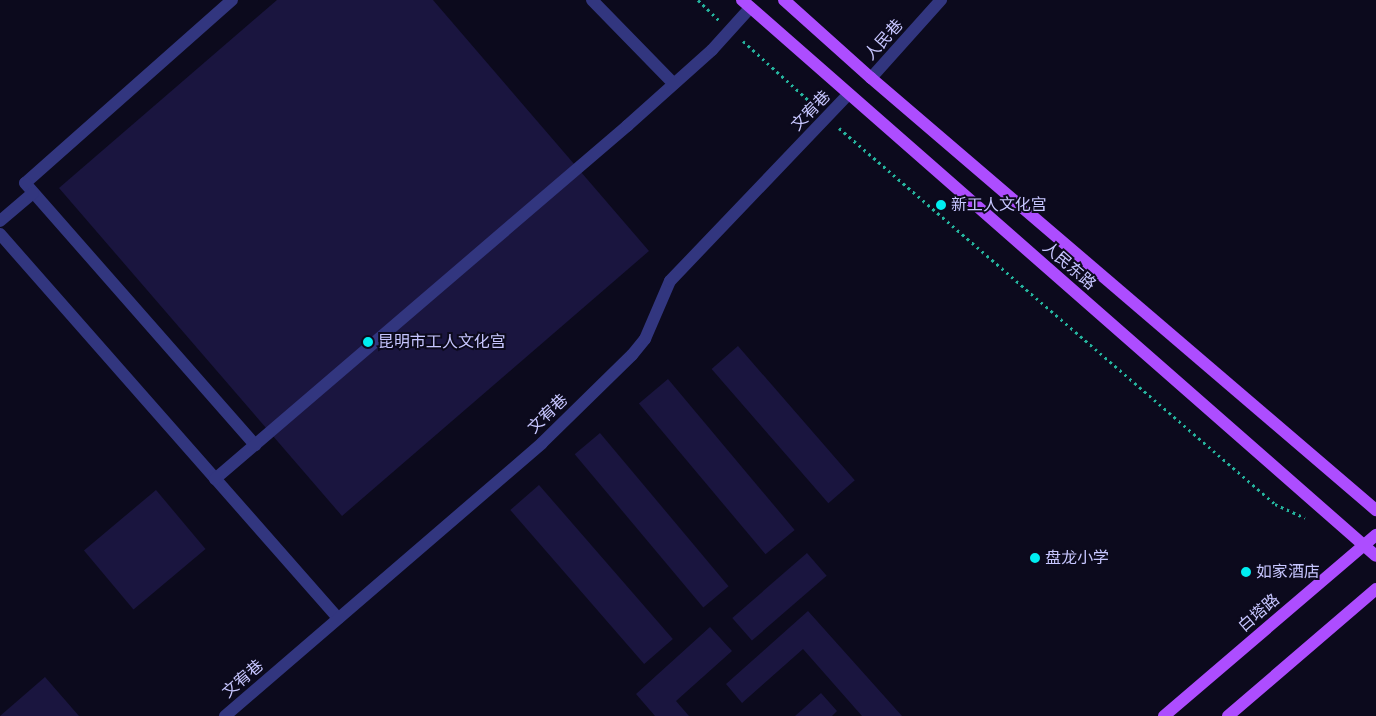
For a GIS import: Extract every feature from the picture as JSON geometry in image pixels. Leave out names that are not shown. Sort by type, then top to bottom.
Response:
[{"type":"main road","name":"人民东路","points":[[784,0],[871,78],[1376,510]]},
{"type":"main road","name":"人民东路","points":[[746,4],[1376,556]]},
{"type":"main road","name":"白塔路","points":[[1164,716],[1376,535]]},
{"type":"main road","points":[[1228,716],[1376,589]]},
{"type":"street","points":[[232,0],[25,183],[255,445]]},
{"type":"street","points":[[592,0],[674,84]]},
{"type":"street","name":"人民巷","points":[[871,78],[940,0]]},
{"type":"street","points":[[216,479],[712,50],[730,30],[746,4]]},
{"type":"street","name":"文宥巷","points":[[225,716],[542,443],[632,355],[645,339],[670,281],[848,95]]},
{"type":"street","points":[[0,221],[33,193]]},
{"type":"street","points":[[0,234],[338,618]]},
{"type":"path","points":[[698,0],[827,117],[1276,504],[1311,520]]},
{"type":"building","name":"昆明市工人文化宫","points":[[277,0],[433,0],[649,251],[342,516],[59,188]]},
{"type":"building","points":[[738,346],[855,480],[828,503],[712,369]]},
{"type":"building","points":[[668,379],[795,530],[766,554],[639,403]]},
{"type":"building","points":[[600,433],[729,586],[703,607],[575,454]]},
{"type":"building","points":[[539,485],[673,639],[644,664],[510,510]]},
{"type":"building","points":[[156,490],[205,549],[133,609],[84,550]]},
{"type":"building","points":[[807,553],[827,576],[752,641],[732,618]]},
{"type":"building","points":[[808,611],[902,716],[862,716],[803,649],[742,703],[726,684]]},
{"type":"building","points":[[710,627],[732,651],[676,701],[689,716],[655,716],[636,694]]},
{"type":"building","points":[[45,677],[79,716],[0,716]]},
{"type":"building","points":[[821,693],[837,711],[832,716],[795,716]]},
{"type":"place","name":"新工人文化宫","points":[[941,205]]},
{"type":"place","name":"昆明市工人文化宫","points":[[368,342]]},
{"type":"place","name":"盘龙小学","points":[[1035,558]]},
{"type":"place","name":"如家酒店","points":[[1246,572]]}]
